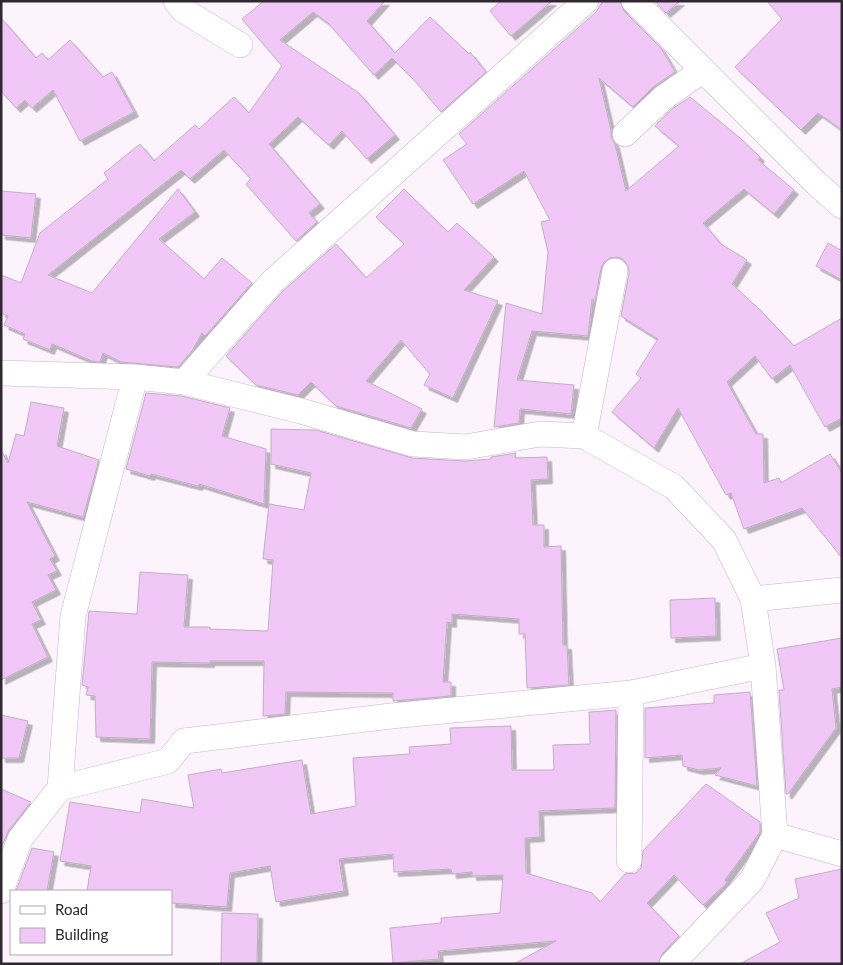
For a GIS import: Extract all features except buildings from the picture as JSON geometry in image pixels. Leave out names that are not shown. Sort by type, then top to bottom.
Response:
[{"type":"street","points":[[176,1],[183,10],[240,44]]},
{"type":"street","points":[[184,382],[272,282],[586,1]]},
{"type":"street","points":[[634,1],[842,206]]},
{"type":"street","points":[[626,134],[664,98],[703,70]]},
{"type":"street","points":[[584,436],[615,271]]},
{"type":"street","points":[[1,374],[135,377],[184,382],[301,411],[413,444],[466,447],[540,434],[584,436],[674,487],[724,540],[753,599],[763,666],[775,835],[752,880],[672,964]]},
{"type":"street","points":[[1,891],[20,839],[60,788],[73,616],[135,377]]},
{"type":"street","points":[[753,599],[842,590]]},
{"type":"street","points":[[60,788],[168,760],[184,741],[391,716],[631,693],[763,666]]},
{"type":"street","points":[[629,860],[631,693]]},
{"type":"street","points":[[775,835],[842,854]]}]
